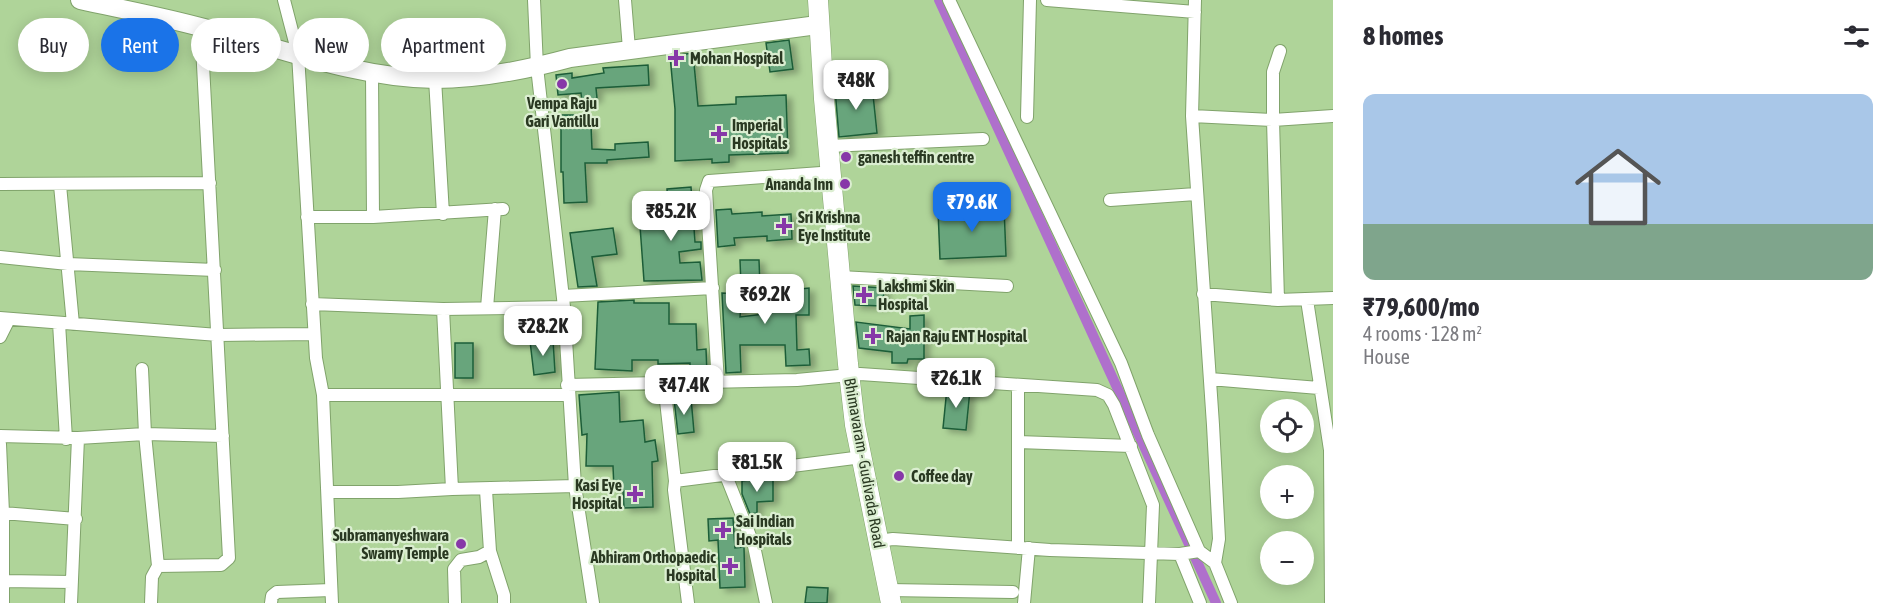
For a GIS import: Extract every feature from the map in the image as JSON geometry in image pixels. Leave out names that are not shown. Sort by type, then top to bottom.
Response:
[{"type":"main road","points":[[80,0],[191,25]]},
{"type":"main road","name":"Bhimavaram - Gudivada Road","points":[[813,0],[810,26],[821,173],[845,375],[856,459],[887,599]]},
{"type":"main road","name":"Bhimavaram - Gudivada Road","points":[[813,0],[829,146],[840,277],[845,375]]},
{"type":"main road","points":[[365,72],[435,79],[475,77],[537,67],[570,58],[810,26]]},
{"type":"main road","name":"Bhimavaram - Gudivada Road","points":[[856,459],[878,541],[887,599]]},
{"type":"street","points":[[284,0],[293,35]]},
{"type":"street","points":[[534,0],[537,67],[564,301],[567,390],[575,486],[593,603]]},
{"type":"street","points":[[625,0],[629,50]]},
{"type":"street","points":[[949,0],[1076,265],[1199,551],[1215,563]]},
{"type":"street","points":[[1027,117],[1030,0]]},
{"type":"street","points":[[1047,0],[1195,6],[1191,116],[1219,539],[1215,563],[1230,603]]},
{"type":"street","points":[[1278,300],[1273,72],[1280,51]]},
{"type":"street","points":[[158,566],[221,565],[229,558],[204,72]]},
{"type":"street","points":[[271,603],[272,596],[277,592],[331,597],[323,395],[314,334],[299,72]]},
{"type":"street","points":[[372,74],[374,217]]},
{"type":"street","points":[[435,79],[443,214]]},
{"type":"street","points":[[1191,116],[1273,120],[1333,116]]},
{"type":"street","points":[[829,146],[982,139]]},
{"type":"street","points":[[718,382],[706,190],[709,181],[821,173]]},
{"type":"street","points":[[0,184],[210,183]]},
{"type":"street","points":[[60,185],[73,324]]},
{"type":"street","points":[[1110,200],[1196,194]]},
{"type":"street","points":[[307,217],[374,217],[499,209],[487,308]]},
{"type":"street","points":[[0,257],[68,264],[215,270]]},
{"type":"street","points":[[840,277],[1007,286]]},
{"type":"street","points":[[312,304],[443,309],[487,308],[713,288]]},
{"type":"street","points":[[1203,294],[1278,300],[1333,298]]},
{"type":"street","points":[[1307,300],[1329,450],[1331,603]]},
{"type":"street","points":[[443,309],[453,489]]},
{"type":"street","points":[[0,337],[4,319],[218,335],[314,334]]},
{"type":"street","points":[[59,323],[72,438],[76,519],[71,603]]},
{"type":"street","points":[[142,369],[145,434],[158,566],[152,577],[151,603]]},
{"type":"street","points":[[323,395],[448,397],[664,383],[797,380],[845,375],[1097,390],[1109,395],[1153,505],[1149,603]]},
{"type":"street","points":[[1210,379],[1319,388]]},
{"type":"street","points":[[664,383],[688,603]]},
{"type":"street","points":[[1018,386],[1024,603]]},
{"type":"street","points":[[1109,395],[1129,386]]},
{"type":"street","points":[[0,436],[72,438],[145,434],[223,436]]},
{"type":"street","points":[[1018,442],[1131,447]]},
{"type":"street","points":[[0,444],[3,603]]},
{"type":"street","points":[[675,481],[725,473],[856,459]]},
{"type":"street","points":[[725,473],[754,546],[766,603]]},
{"type":"street","points":[[328,492],[486,490],[575,486]]},
{"type":"street","points":[[486,490],[490,551],[504,596],[504,603]]},
{"type":"street","points":[[3,513],[76,519]]},
{"type":"street","points":[[878,541],[893,539],[1023,548],[1180,554],[1199,551]]},
{"type":"street","points":[[455,603],[454,569],[461,560],[479,557],[490,551]]},
{"type":"street","points":[[1180,554],[1200,603]]},
{"type":"street","points":[[4,581],[72,582]]},
{"type":"street","points":[[887,599],[1012,592]]},
{"type":"building","points":[[789,40],[793,69],[770,72],[766,43]]},
{"type":"building","points":[[693,53],[698,106],[736,104],[736,97],[786,95],[788,153],[729,155],[729,162],[712,163],[712,159],[675,161],[675,109],[670,56]]},
{"type":"building","points":[[648,65],[649,85],[596,88],[597,98],[582,101],[581,93],[558,95],[556,75],[572,73],[572,78],[604,73],[603,68]]},
{"type":"building","points":[[872,85],[877,133],[839,137],[835,89]]},
{"type":"building","points":[[561,115],[582,115],[582,126],[591,125],[592,149],[615,150],[615,144],[648,142],[649,157],[607,160],[607,163],[585,163],[587,202],[564,203],[563,172],[561,172]]},
{"type":"building","points":[[691,187],[695,242],[701,242],[701,249],[679,252],[680,263],[700,262],[702,280],[644,281],[640,226],[669,224],[667,189]]},
{"type":"building","points":[[1004,207],[1006,256],[940,259],[938,210]]},
{"type":"building","points":[[731,209],[732,214],[762,212],[762,216],[791,214],[792,239],[767,241],[767,236],[734,238],[735,245],[718,247],[716,210]]},
{"type":"building","points":[[613,228],[617,254],[592,257],[597,286],[578,287],[570,233]]},
{"type":"building","points":[[740,260],[759,260],[760,286],[741,286]]},
{"type":"building","points":[[853,286],[884,288],[883,306],[855,305]]},
{"type":"building","points":[[763,287],[781,287],[781,291],[809,288],[809,315],[796,315],[797,350],[809,349],[810,365],[786,366],[785,345],[740,345],[741,372],[726,373],[722,293],[742,294],[740,317],[764,314]]},
{"type":"building","points":[[634,300],[634,303],[669,303],[669,324],[696,324],[697,350],[706,349],[707,374],[690,374],[690,363],[658,364],[658,360],[632,360],[632,371],[595,369],[598,302]]},
{"type":"building","points":[[924,315],[924,359],[908,359],[907,363],[892,363],[892,352],[859,348],[856,322],[910,329],[910,316]]},
{"type":"building","points":[[553,340],[555,372],[534,375],[530,341]]},
{"type":"building","points":[[455,343],[473,343],[473,378],[455,378]]},
{"type":"building","points":[[947,388],[970,390],[966,430],[943,428]]},
{"type":"building","points":[[619,392],[620,422],[643,420],[645,442],[655,440],[658,461],[652,462],[653,507],[624,508],[623,490],[614,490],[613,466],[586,466],[587,434],[582,435],[579,395]]},
{"type":"building","points":[[691,398],[694,432],[678,434],[674,399]]},
{"type":"building","points":[[773,477],[773,501],[757,502],[757,513],[750,514],[742,494],[742,481]]},
{"type":"building","points":[[733,518],[735,548],[744,547],[745,587],[720,588],[718,540],[709,541],[708,519]]},
{"type":"building","points":[[807,587],[828,588],[827,603],[805,603]]},
{"type":"waterway","points":[[939,0],[1216,603]]},
{"type":"place","name":"Mohan Hospital","points":[[676,58]]},
{"type":"place","name":"Vempa Raju Gari Vantillu","points":[[562,84]]},
{"type":"place","name":"Imperial Hospitals","points":[[719,134]]},
{"type":"place","name":"ganesh teffin centre","points":[[846,157]]},
{"type":"place","name":"Ananda Inn","points":[[845,184]]},
{"type":"place","name":"Sri Krishna Eye Institute","points":[[784,226]]},
{"type":"place","name":"Lakshmi Skin Hospital","points":[[864,295]]},
{"type":"place","name":"Rajan Raju ENT Hospital","points":[[873,336]]},
{"type":"place","name":"Coffee day","points":[[899,476]]},
{"type":"place","name":"Kasi Eye Hospital","points":[[635,494]]},
{"type":"place","name":"Sai Indian Hospitals","points":[[723,530]]},
{"type":"place","name":"Subramanyeshwara Swamy Temple","points":[[461,544]]},
{"type":"place","name":"Abhiram Orthopaedic Hospital","points":[[730,566]]}]
